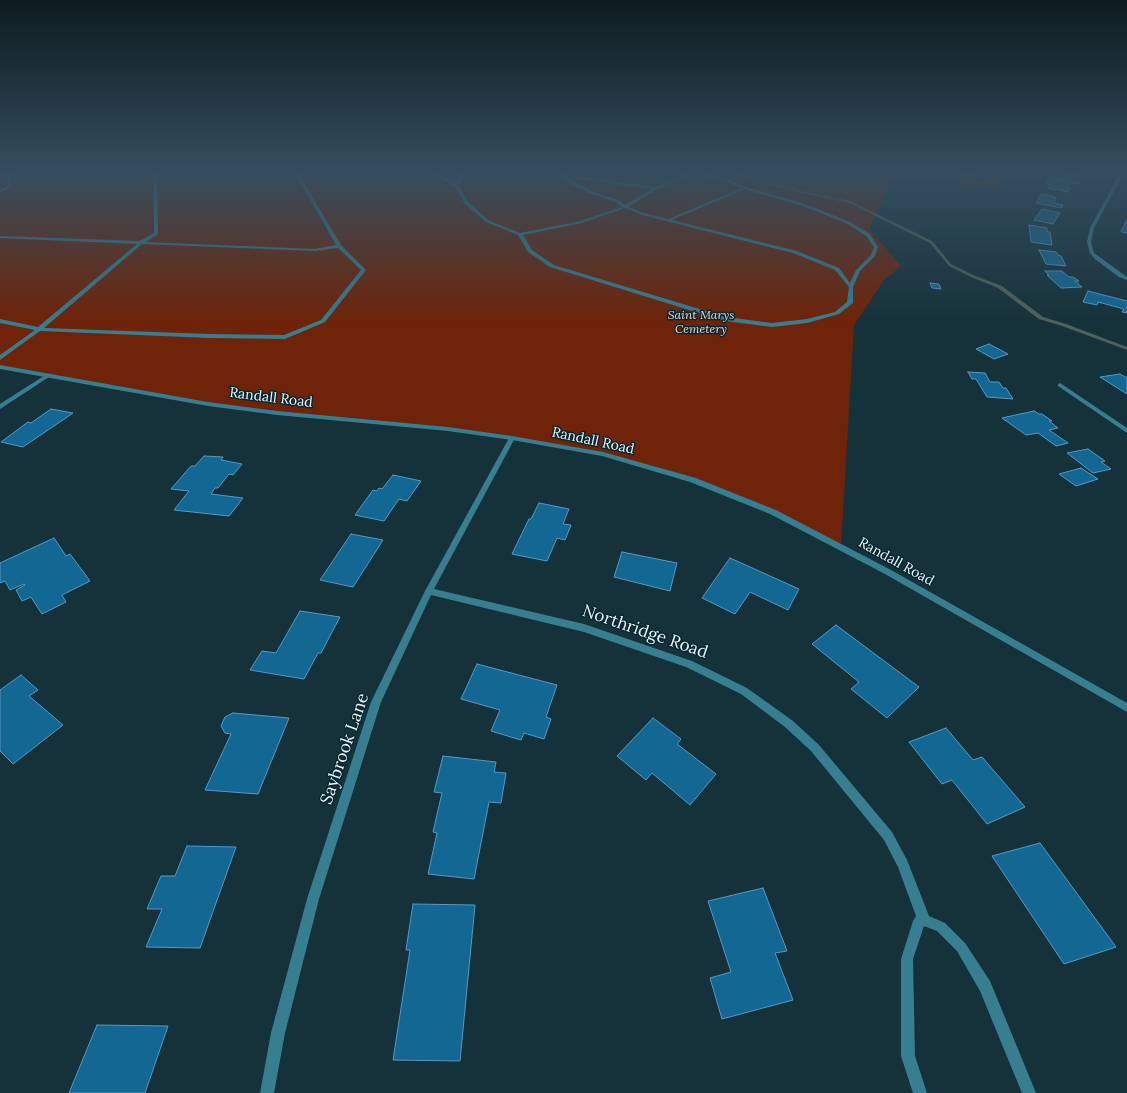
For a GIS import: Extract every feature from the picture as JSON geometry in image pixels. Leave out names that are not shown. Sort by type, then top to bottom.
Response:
[{"type":"street","points":[[0,358],[39,329],[142,242],[156,234],[156,222]]},
{"type":"street","points":[[0,321],[39,329],[210,336],[285,337],[323,322],[364,270],[339,246],[325,222]]},
{"type":"street","points":[[490,222],[520,234],[581,222]]},
{"type":"street","points":[[677,222],[795,252],[837,268],[851,287]]},
{"type":"street","points":[[520,234],[530,251],[552,266],[725,319],[772,324],[807,320],[837,313],[850,303],[851,287],[858,271],[873,255],[876,247],[868,235],[847,222]]},
{"type":"street","points":[[1095,222],[1092,228],[1089,242],[1092,253],[1127,279]]},
{"type":"street","points":[[0,237],[315,250],[339,246]]},
{"type":"street","name":"Randall Road","points":[[0,368],[208,404],[277,413],[448,429],[512,438],[603,454],[693,480],[773,512],[888,572],[1127,708]]},
{"type":"street","points":[[0,407],[47,376]]},
{"type":"street","points":[[1060,386],[1127,431]]},
{"type":"street","name":"Saybrook Lane","points":[[267,1093],[278,1033],[315,891],[376,702],[429,591],[512,438]]},
{"type":"street","name":"Northridge Road","points":[[429,591],[584,628],[689,664],[744,691],[789,724],[816,748],[888,836],[903,864],[924,920]]},
{"type":"street","points":[[920,1093],[908,1056],[907,959],[919,921],[924,920],[941,927],[961,947],[985,986],[1029,1093]]},
{"type":"green space","name":"Saint Marys Cemetery","points":[[0,222],[872,222],[869,229],[901,266],[884,280],[854,325],[841,547],[773,512],[693,480],[603,454],[512,438],[208,404],[0,367]]},
{"type":"building","points":[[1044,222],[1054,222],[1053,224]]},
{"type":"building","points":[[1126,222],[1127,222],[1127,233],[1121,232]]},
{"type":"building","points":[[1029,225],[1047,228],[1047,232],[1050,232],[1052,245],[1031,242]]},
{"type":"building","points":[[1039,250],[1056,252],[1061,256],[1066,266],[1046,264]]},
{"type":"building","points":[[1045,271],[1062,271],[1069,277],[1073,277],[1079,281],[1075,281],[1082,287],[1061,288],[1047,275],[1049,275]]},
{"type":"building","points":[[930,283],[939,284],[941,289],[932,288]]},
{"type":"building","points":[[1088,291],[1127,301],[1127,313],[1122,312],[1124,309],[1098,302],[1097,305],[1083,302]]},
{"type":"building","points":[[989,344],[1008,354],[994,359],[976,349]]},
{"type":"building","points":[[968,372],[985,373],[990,382],[999,382],[1003,388],[1006,388],[1013,399],[987,397],[976,379],[972,379]]},
{"type":"building","points":[[1120,374],[1127,378],[1127,394],[1100,377]]},
{"type":"building","points":[[51,409],[73,413],[23,447],[1,442],[28,422],[31,423]]},
{"type":"building","points":[[1034,411],[1042,414],[1052,421],[1049,421],[1058,428],[1049,430],[1068,443],[1056,446],[1038,433],[1026,435],[1002,418]]},
{"type":"building","points":[[1088,449],[1105,461],[1101,462],[1111,469],[1093,473],[1067,453]]},
{"type":"building","points":[[204,456],[223,457],[221,460],[242,464],[233,475],[229,474],[211,494],[243,498],[229,516],[174,510],[189,491],[171,489],[191,466],[195,466]]},
{"type":"building","points":[[1081,468],[1098,479],[1076,486],[1059,474]]},
{"type":"building","points":[[393,475],[421,481],[407,501],[399,499],[384,521],[355,515],[373,490],[377,491],[379,488],[382,489]]},
{"type":"building","points":[[539,503],[569,509],[563,524],[571,525],[565,540],[557,538],[547,561],[512,554],[529,519],[531,519]]},
{"type":"building","points":[[351,534],[383,540],[353,587],[320,580]]},
{"type":"building","points":[[54,538],[66,556],[70,554],[90,581],[62,595],[66,602],[42,614],[31,597],[22,601],[16,590],[25,585],[24,584],[10,590],[5,581],[0,583],[0,563]]},
{"type":"building","points":[[622,552],[677,563],[670,591],[614,577]]},
{"type":"building","points":[[730,558],[799,589],[788,610],[750,592],[735,614],[702,598]]},
{"type":"building","points":[[300,611],[340,617],[321,653],[318,653],[304,679],[250,670],[262,651],[276,653]]},
{"type":"building","points":[[836,625],[919,687],[887,718],[851,689],[859,682],[812,644]]},
{"type":"building","points":[[477,664],[557,685],[546,717],[551,719],[544,739],[524,733],[521,740],[491,731],[500,710],[461,699]]},
{"type":"building","points":[[21,675],[38,690],[29,696],[63,725],[13,764],[0,751],[0,690]]},
{"type":"building","points":[[233,713],[289,718],[258,794],[205,790],[231,734],[225,733],[221,726],[225,717]]},
{"type":"building","points":[[653,718],[681,739],[677,744],[716,774],[690,805],[652,773],[646,780],[617,756]]},
{"type":"building","points":[[946,728],[973,760],[982,757],[1025,807],[987,824],[952,780],[942,784],[909,742]]},
{"type":"building","points":[[443,756],[496,762],[494,772],[506,773],[501,803],[489,802],[474,879],[428,874],[437,833],[433,832],[442,793],[434,792]]},
{"type":"building","points":[[1040,843],[1116,947],[1064,964],[992,856]]},
{"type":"building","points":[[187,846],[236,847],[200,948],[146,947],[162,909],[147,909],[161,876],[175,876]]},
{"type":"building","points":[[763,888],[787,951],[775,953],[793,1000],[722,1019],[710,978],[731,972],[708,901]]},
{"type":"building","points":[[413,904],[475,905],[460,1061],[393,1060],[410,950],[406,950]]},
{"type":"building","points":[[97,1025],[168,1026],[145,1093],[69,1093]]},
{"type":"waterway","points":[[891,222],[931,242],[950,265],[972,276],[1000,287],[1041,318],[1064,325],[1127,349]]}]
